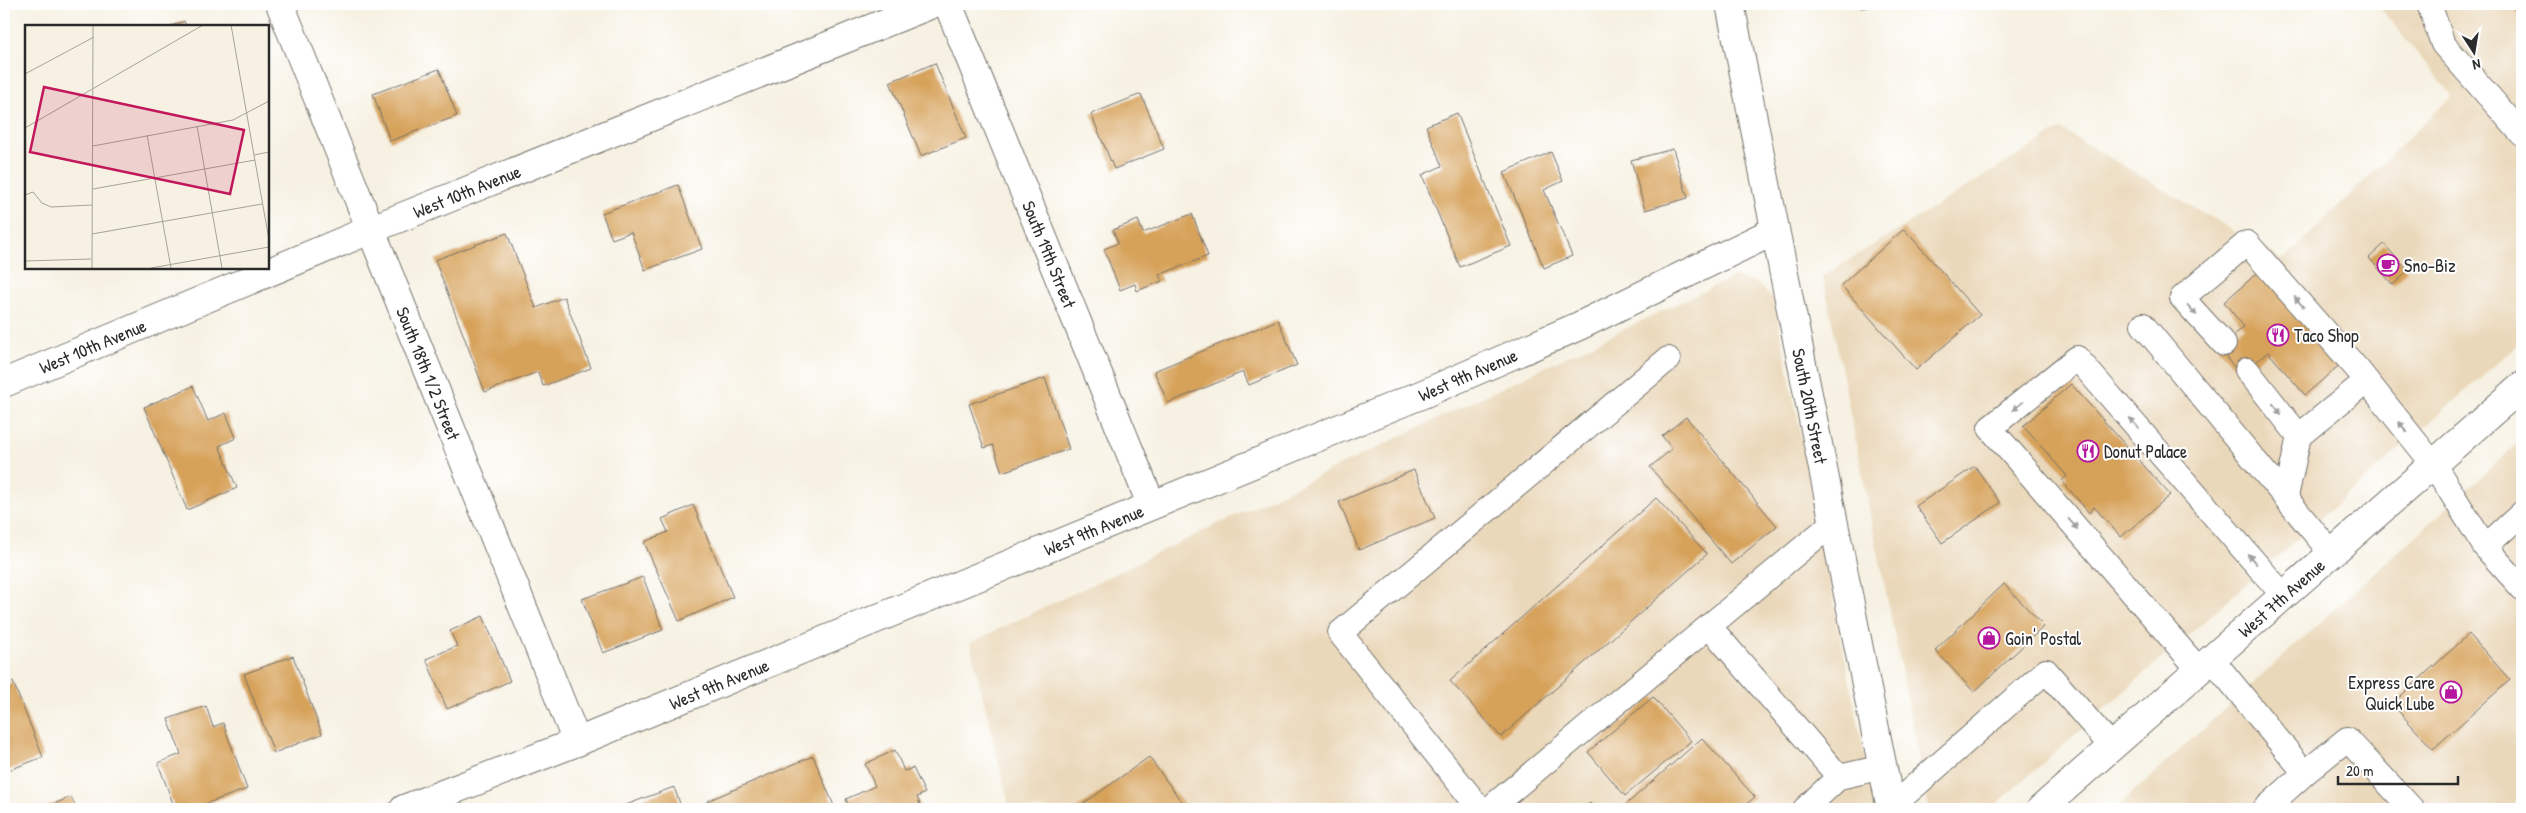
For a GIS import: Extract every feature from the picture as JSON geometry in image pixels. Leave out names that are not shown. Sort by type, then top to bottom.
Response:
[{"type":"street","name":"South 18th 1/2 Street","points":[[280,4],[577,742]]},
{"type":"street","name":"West 10th Avenue","points":[[4,383],[372,229],[932,4]]},
{"type":"street","name":"South 19th Street","points":[[948,4],[1151,504]]},
{"type":"street","name":"South 20th Street","points":[[1730,4],[1891,808]]},
{"type":"street","name":"West 9th Avenue","points":[[404,809],[577,742],[1151,504],[1423,394],[1578,326],[1774,230]]},
{"type":"street","name":"West 7th Avenue","points":[[2041,809],[2522,386]]},
{"type":"lane","points":[[2429,4],[2442,44],[2522,134]]},
{"type":"lane","points":[[2224,344],[2182,298],[2248,242],[2434,464],[2485,547],[2522,588]]},
{"type":"lane","points":[[2143,325],[2332,554]]},
{"type":"lane","points":[[2284,596],[2077,358],[1990,428],[2305,773]]},
{"type":"lane","points":[[1480,809],[1340,633],[1668,359]]},
{"type":"lane","points":[[2247,370],[2299,436]]},
{"type":"lane","points":[[2286,497],[2299,436],[2366,381]]},
{"type":"lane","points":[[2485,547],[2522,514]]},
{"type":"lane","points":[[1489,809],[1833,523]]},
{"type":"lane","points":[[1709,626],[1839,777]]},
{"type":"lane","points":[[1891,808],[2046,671],[2112,747]]},
{"type":"lane","points":[[2265,809],[2346,738],[2412,809]]},
{"type":"lane","points":[[1805,809],[1839,777],[1883,767]]},
{"type":"shaded area","points":[[2377,4],[2522,4],[2522,341],[1991,809],[1929,809],[1823,276],[2061,129],[2283,260],[2452,96]]},
{"type":"shaded area","points":[[1733,277],[1755,282],[1774,300],[1875,809],[1010,809],[970,643]]},
{"type":"shaded area","points":[[2522,439],[2522,796],[2507,809],[2115,809]]},
{"type":"building","points":[[1860,4],[1879,4],[1879,5],[1861,8]]},
{"type":"building","points":[[2510,4],[2522,4],[2522,18]]},
{"type":"building","points":[[184,21],[186,25],[174,25]]},
{"type":"building","points":[[935,63],[966,138],[921,156],[890,82]]},
{"type":"building","points":[[439,69],[457,116],[390,141],[373,94]]},
{"type":"building","points":[[1141,94],[1164,149],[1114,169],[1091,114]]},
{"type":"building","points":[[1457,113],[1511,246],[1460,267],[1422,175],[1442,166],[1426,126]]},
{"type":"building","points":[[1673,149],[1688,198],[1645,210],[1631,160]]},
{"type":"building","points":[[1551,152],[1563,181],[1544,190],[1572,256],[1544,268],[1504,172]]},
{"type":"building","points":[[678,185],[702,249],[645,270],[631,232],[612,239],[602,213]]},
{"type":"building","points":[[1192,214],[1208,256],[1159,275],[1162,281],[1137,291],[1135,284],[1120,290],[1104,249],[1118,243],[1113,230],[1138,220],[1143,233]]},
{"type":"building","points":[[1904,229],[1980,315],[1916,370],[1841,285]]},
{"type":"building","points":[[507,233],[536,308],[564,297],[591,368],[543,386],[538,372],[485,392],[435,260]]},
{"type":"building","name":"Sno-Biz","points":[[2384,244],[2408,271],[2393,285],[2369,258]]},
{"type":"building","name":"Taco Shop","points":[[2263,268],[2344,361],[2305,395],[2268,352],[2241,375],[2218,348],[2244,327],[2224,302]]},
{"type":"building","points":[[1278,320],[1297,365],[1249,385],[1243,372],[1168,403],[1154,371]]},
{"type":"building","points":[[1045,378],[1069,449],[1002,472],[993,445],[984,448],[969,404]]},
{"type":"building","name":"Donut Palace","points":[[2071,384],[2170,495],[2121,537],[2094,507],[2089,513],[2062,481],[2067,476],[2023,426]]},
{"type":"building","points":[[193,386],[208,421],[226,413],[236,438],[219,446],[237,488],[187,510],[144,407]]},
{"type":"building","points":[[1686,417],[1777,526],[1731,564],[1650,467],[1672,449],[1662,436]]},
{"type":"building","points":[[1975,466],[2000,503],[1942,543],[1916,506]]},
{"type":"building","points":[[1414,470],[1435,518],[1359,550],[1339,502]]},
{"type":"building","points":[[1656,498],[1707,554],[1501,737],[1450,681]]},
{"type":"building","points":[[693,505],[733,597],[679,621],[644,542],[668,532],[662,519]]},
{"type":"building","points":[[643,577],[663,630],[603,653],[582,599]]},
{"type":"building","name":"Goin' Postal","points":[[2004,584],[2044,626],[1974,692],[1935,650]]},
{"type":"building","points":[[483,616],[510,681],[447,709],[426,659],[457,646],[450,631]]},
{"type":"building","name":"Express Care Quick Lube","points":[[2469,634],[2510,680],[2433,749],[2392,704]]},
{"type":"building","points":[[293,656],[322,734],[274,753],[244,674]]},
{"type":"building","points":[[13,682],[43,757],[4,772],[4,686]]},
{"type":"building","points":[[1653,697],[1691,741],[1625,796],[1588,752]]},
{"type":"building","points":[[206,706],[213,727],[223,723],[247,789],[191,809],[175,809],[158,763],[181,754],[168,719]]},
{"type":"building","points":[[1702,738],[1755,797],[1740,809],[1621,809]]},
{"type":"building","points":[[895,750],[904,771],[913,768],[925,793],[917,797],[922,809],[850,809],[846,799],[875,786],[865,764]]},
{"type":"building","points":[[813,756],[834,806],[826,809],[711,809],[707,801]]},
{"type":"building","points":[[1149,757],[1187,809],[1076,809]]},
{"type":"building","points":[[674,787],[682,809],[615,809]]},
{"type":"building","points":[[71,797],[77,809],[41,809]]},
{"type":"building","points":[[1590,803],[1595,809],[1583,809]]},
{"type":"place","name":"Sno-Biz","points":[[2388,265]]},
{"type":"place","name":"Taco Shop","points":[[2278,335]]},
{"type":"place","name":"Donut Palace","points":[[2088,451]]},
{"type":"place","name":"Goin' Postal","points":[[1989,638]]},
{"type":"place","name":"Express Care Quick Lube","points":[[2451,692]]}]
